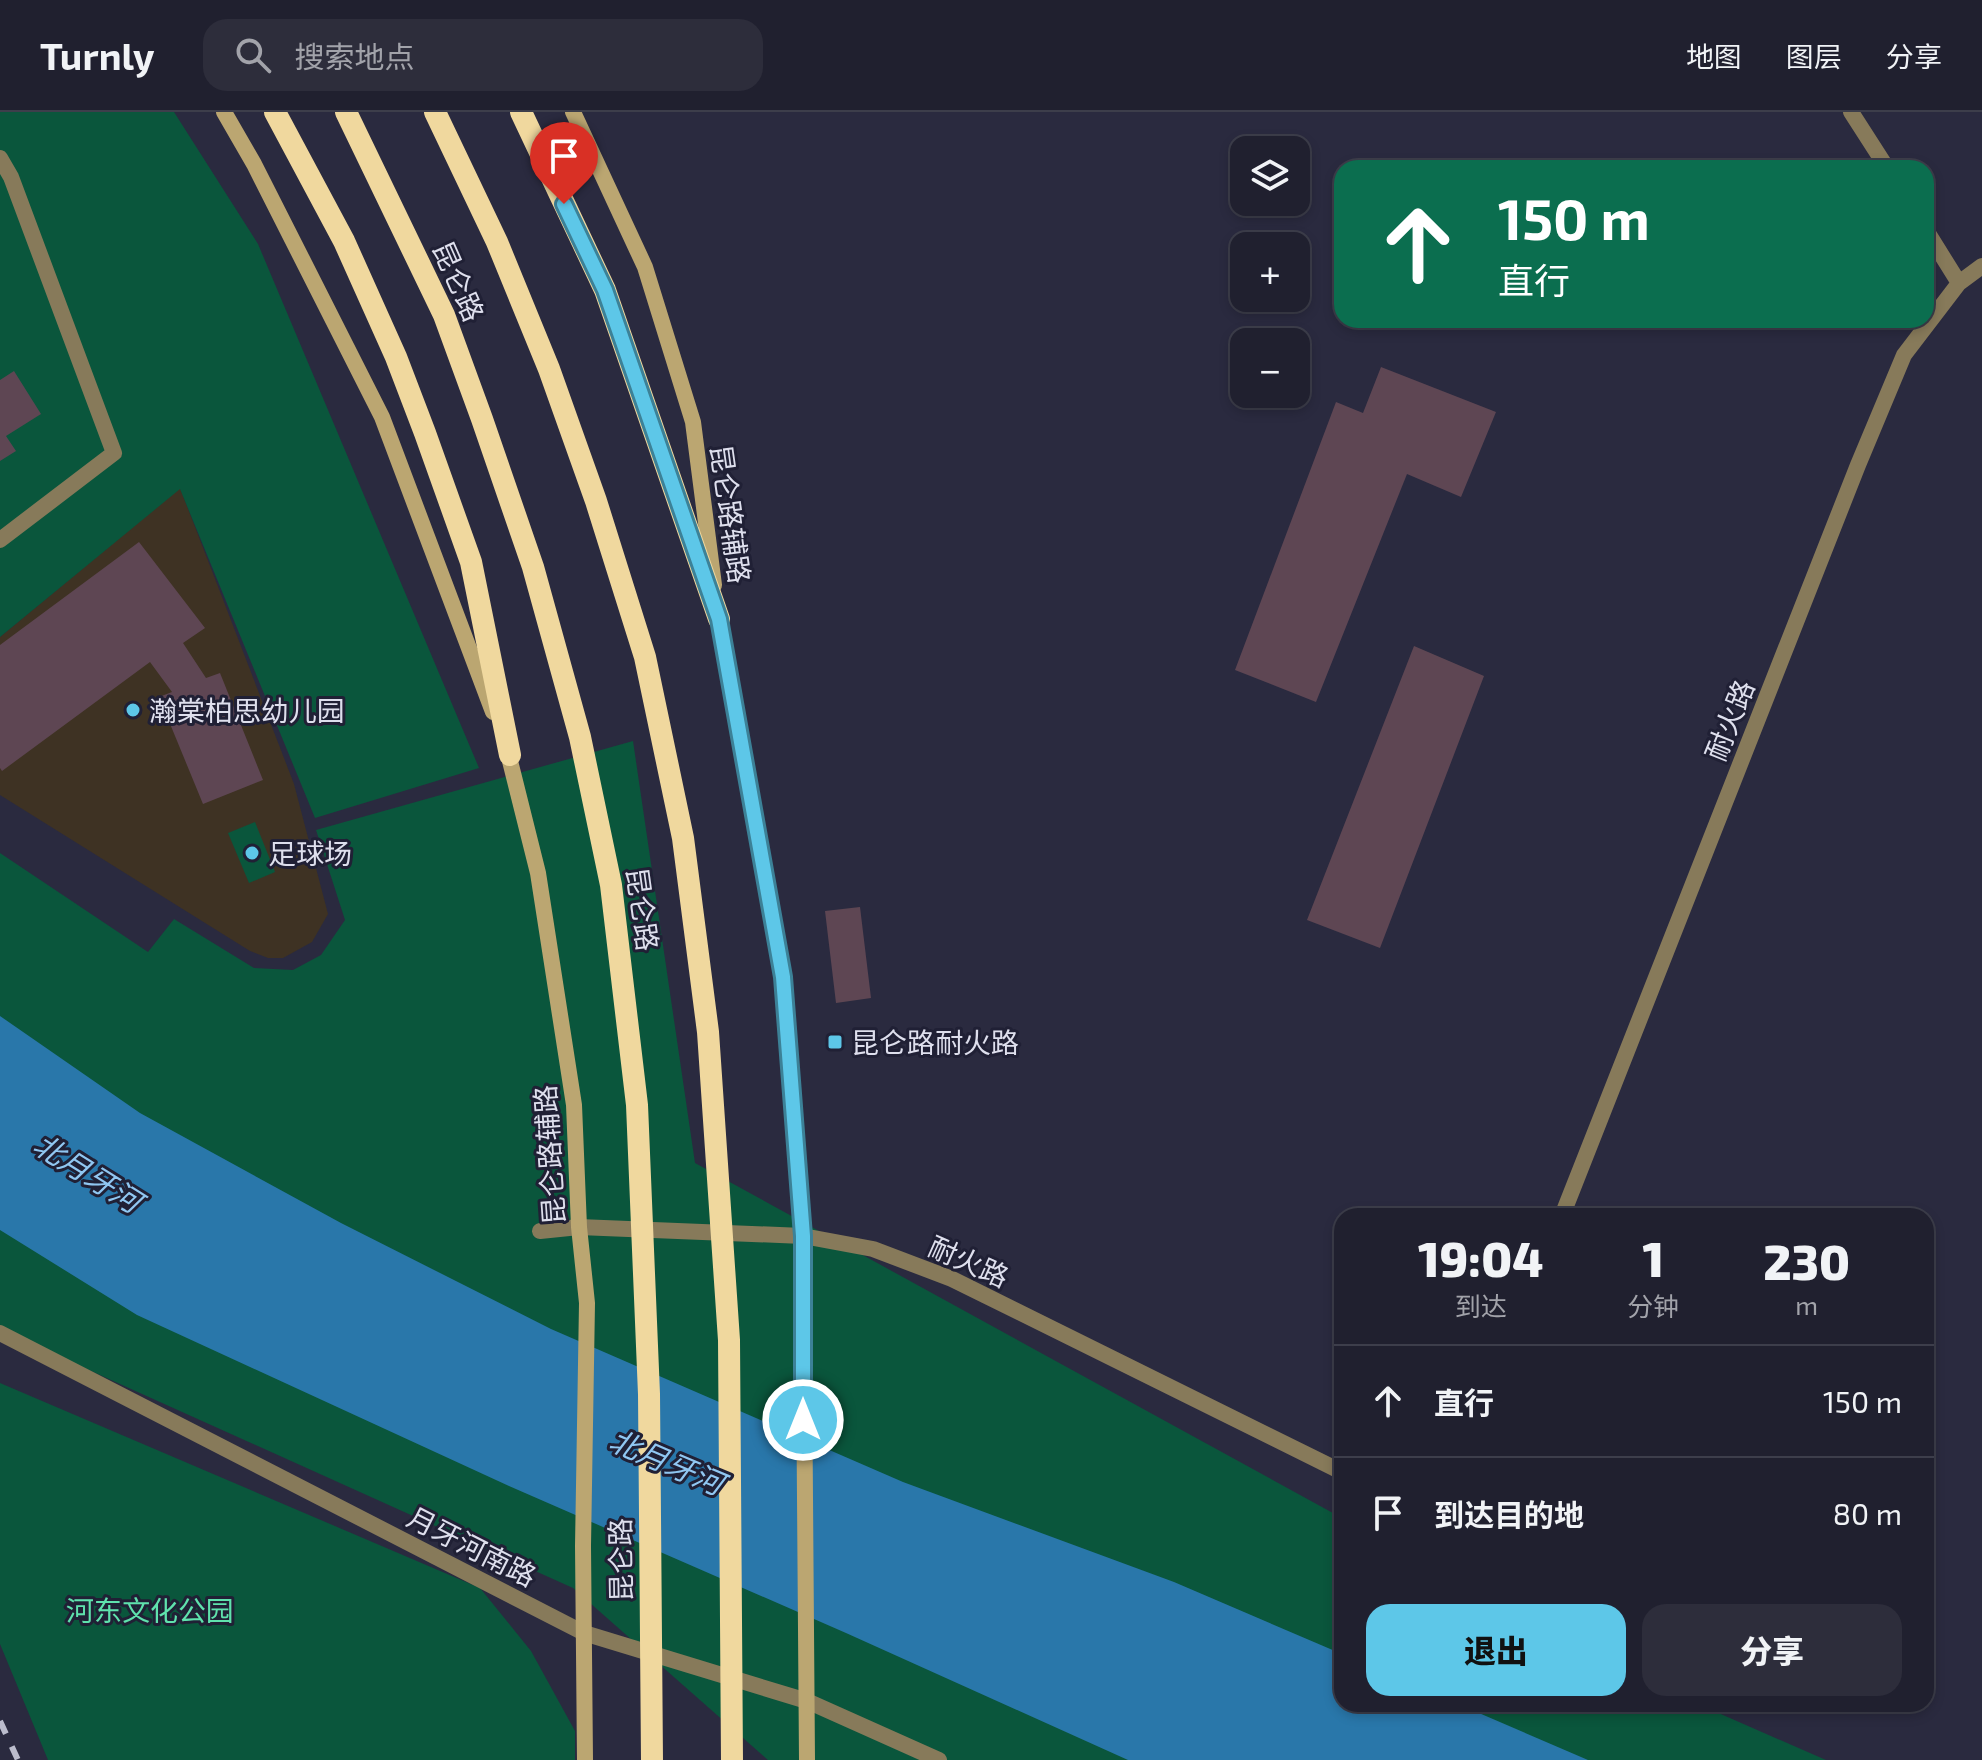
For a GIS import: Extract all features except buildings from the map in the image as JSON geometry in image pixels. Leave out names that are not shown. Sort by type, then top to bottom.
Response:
[{"type":"highway","points":[[275,112],[344,241],[396,357],[425,433],[471,562],[510,755]]},
{"type":"highway","name":"昆仑路","points":[[346,112],[444,315],[533,567],[580,737],[611,885],[638,1120],[649,1394],[652,1760]]},
{"type":"highway","name":"昆仑路","points":[[435,112],[509,270],[549,369],[596,501],[645,657],[683,838],[708,1032],[729,1340],[732,1760]]},
{"type":"highway","points":[[521,112],[605,290],[719,619]]},
{"type":"main road","name":"昆仑路辅路","points":[[224,112],[254,164],[382,417],[510,755],[538,873],[574,1105],[579,1227],[587,1303],[584,1633]]},
{"type":"main road","name":"昆仑路辅路","points":[[573,112],[645,267],[693,422],[719,619],[783,977],[803,1236],[807,1760]]},
{"type":"main road","points":[[584,1633],[585,1760]]},
{"type":"street","points":[[1851,112],[1882,160]]},
{"type":"street","points":[[0,158],[11,177],[114,453],[0,540]]},
{"type":"street","points":[[1934,243],[1959,283]]},
{"type":"street","name":"耐火路","points":[[1934,316],[1959,283],[1982,266]]},
{"type":"street","name":"耐火路","points":[[1565,1208],[1858,465],[1904,355],[1925,328]]},
{"type":"street","name":"耐火路","points":[[540,1231],[579,1227],[803,1236],[873,1249],[952,1279],[1334,1468]]},
{"type":"street","name":"月牙河南路","points":[[0,1333],[584,1633],[807,1701],[939,1760]]},
{"type":"shaded area","name":"瀚棠柏思幼儿园","points":[[180,488],[294,784],[328,914],[312,942],[283,958],[268,958],[250,951],[0,795],[0,637]]},
{"type":"green space","points":[[0,112],[174,112],[258,244],[479,768],[315,818],[180,489],[0,637]]},
{"type":"green space","points":[[633,741],[695,1163],[1334,1514],[1334,1712],[1716,1712],[1826,1760],[768,1760],[573,1588],[0,1330],[0,853],[148,952],[174,919],[254,968],[293,970],[321,955],[345,920],[316,830]]},
{"type":"green space","name":"足球场","points":[[255,822],[275,872],[249,883],[228,833]]},
{"type":"green space","name":"河东文化公园","points":[[0,1383],[480,1588],[531,1651],[575,1731],[575,1760],[48,1760],[0,1644]]},
{"type":"water","name":"北月牙河","points":[[0,1016],[140,1113],[341,1223],[551,1329],[903,1482],[1174,1582],[1334,1651],[1334,1712],[1477,1712],[1588,1760],[1128,1760],[509,1486],[137,1315],[0,1230]]},
{"type":"railway","points":[[0,1721],[18,1760]]},
{"type":"place","name":"瀚棠柏思幼儿园","points":[[133,710]]},
{"type":"place","name":"足球场","points":[[252,853]]},
{"type":"place","name":"昆仑路耐火路","points":[[835,1042]]},
{"type":"route","points":[[564,204],[605,290],[719,619],[783,977],[803,1236],[803,1420]]}]
